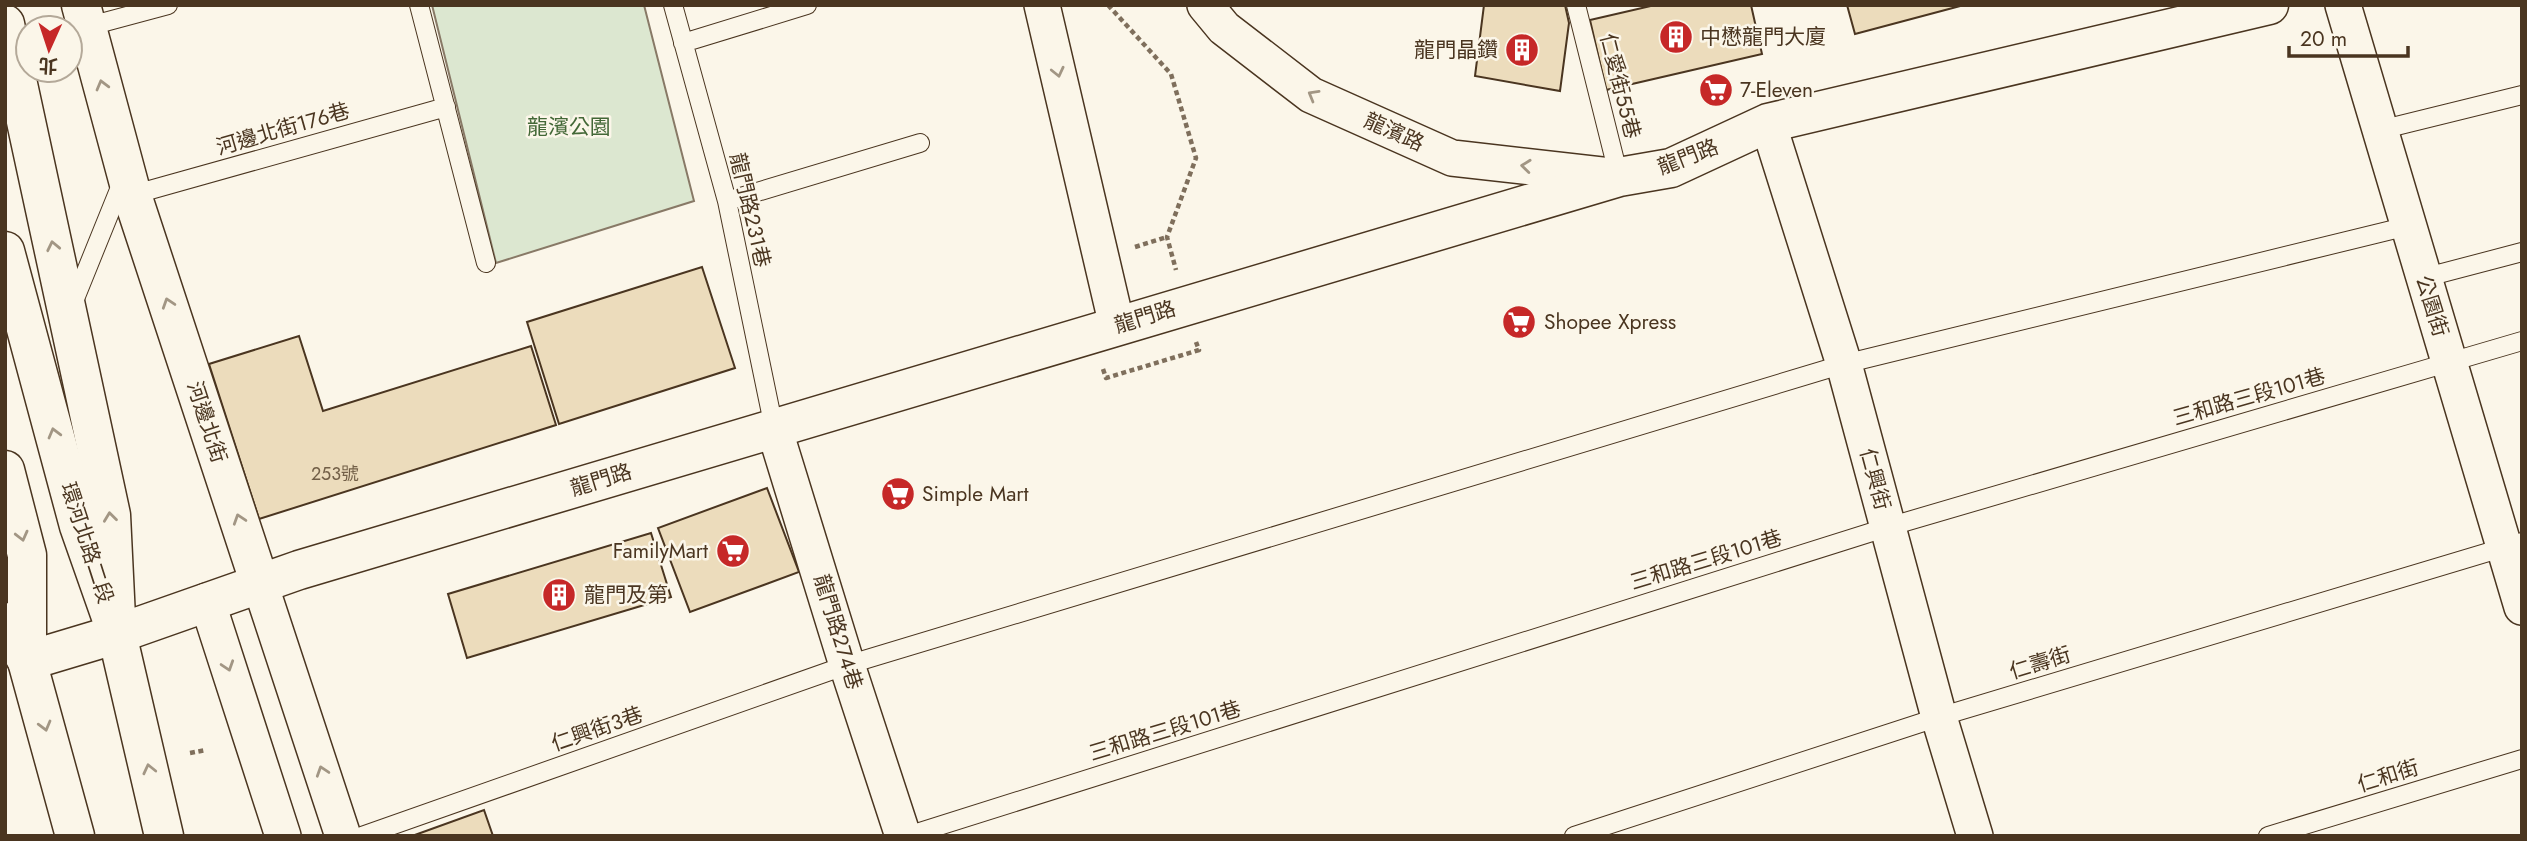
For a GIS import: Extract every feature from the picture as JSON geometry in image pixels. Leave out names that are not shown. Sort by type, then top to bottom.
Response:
[{"type":"street","points":[[1042,5],[1117,326]]},
{"type":"street","name":"龍濱路","points":[[1205,5],[1224,27],[1311,95],[1452,158],[1619,177]]},
{"type":"street","name":"龍門路","points":[[27,661],[117,634],[260,584],[774,428],[1619,177],[1671,168],[1768,123],[2269,5]]},
{"type":"street","name":"公園街","points":[[2343,5],[2448,362],[2513,544],[2522,607]]},
{"type":"street","name":"河邊北街","points":[[84,16],[129,183],[343,836]]},
{"type":"street","points":[[5,24],[111,515],[117,634]]},
{"type":"street","name":"仁興街","points":[[1768,123],[1844,364],[1939,717],[1976,836]]},
{"type":"street","name":"環河北路二段","points":[[5,251],[79,526],[117,634],[164,836]]},
{"type":"street","name":"龍門路274巷","points":[[774,428],[847,665],[905,836]]},
{"type":"street","points":[[5,470],[27,555],[27,661]]},
{"type":"street","points":[[207,601],[282,836]]},
{"type":"street","points":[[5,622],[27,661],[75,836]]},
{"type":"lane","points":[[84,16],[168,5]]},
{"type":"lane","points":[[419,5],[486,263]]},
{"type":"lane","name":"龍門路231巷","points":[[673,5],[727,201],[774,428]]},
{"type":"lane","points":[[683,43],[807,5]]},
{"type":"lane","name":"仁愛街55巷","points":[[1576,5],[1619,177]]},
{"type":"lane","points":[[2380,130],[2522,95]]},
{"type":"lane","name":"河邊北街176巷","points":[[129,183],[446,107]]},
{"type":"lane","points":[[727,201],[920,143]]},
{"type":"lane","points":[[68,316],[129,183]]},
{"type":"lane","name":"仁興街3巷","points":[[362,836],[847,665],[1844,364],[2408,226]]},
{"type":"lane","points":[[2423,278],[2522,252]]},
{"type":"lane","name":"三和路三段101巷","points":[[905,836],[1888,527],[2522,341]]},
{"type":"lane","name":"仁壽街","points":[[1574,836],[1939,717],[2513,544]]},
{"type":"lane","name":"仁和街","points":[[2268,836],[2522,759]]},
{"type":"path","points":[[1108,5],[1171,74],[1196,158],[1167,237]]},
{"type":"path","points":[[190,753],[206,750]]},
{"type":"green space","name":"龍濱公園","points":[[432,5],[644,5],[694,201],[496,263]]},
{"type":"building","name":"龍門晶鑽","points":[[1484,5],[1565,5],[1569,23],[1560,91],[1475,76]]},
{"type":"building","name":"中懋龍門大廈","points":[[1655,5],[1751,5],[1762,54],[1606,90],[1590,20]]},
{"type":"building","points":[[1847,5],[1964,5],[1855,34]]},
{"type":"building","points":[[702,267],[735,368],[559,424],[527,322]]},
{"type":"building","points":[[299,336],[323,411],[531,346],[556,425],[259,519],[209,364]]},
{"type":"building","points":[[767,488],[799,572],[690,612],[658,528]]},
{"type":"building","name":"龍門及第","points":[[651,533],[671,597],[467,658],[448,594]]},
{"type":"building","points":[[484,810],[493,836],[412,836]]},
{"type":"place","name":"中懋龍門大廈","points":[[1676,37]]},
{"type":"place","name":"龍門晶鑽","points":[[1522,50]]},
{"type":"place","name":"7-Eleven","points":[[1716,90]]},
{"type":"place","name":"Shopee Xpress","points":[[1519,322]]},
{"type":"place","name":"Simple Mart","points":[[898,494]]},
{"type":"place","name":"FamilyMart","points":[[733,551]]},
{"type":"place","name":"龍門及第","points":[[559,595]]}]
